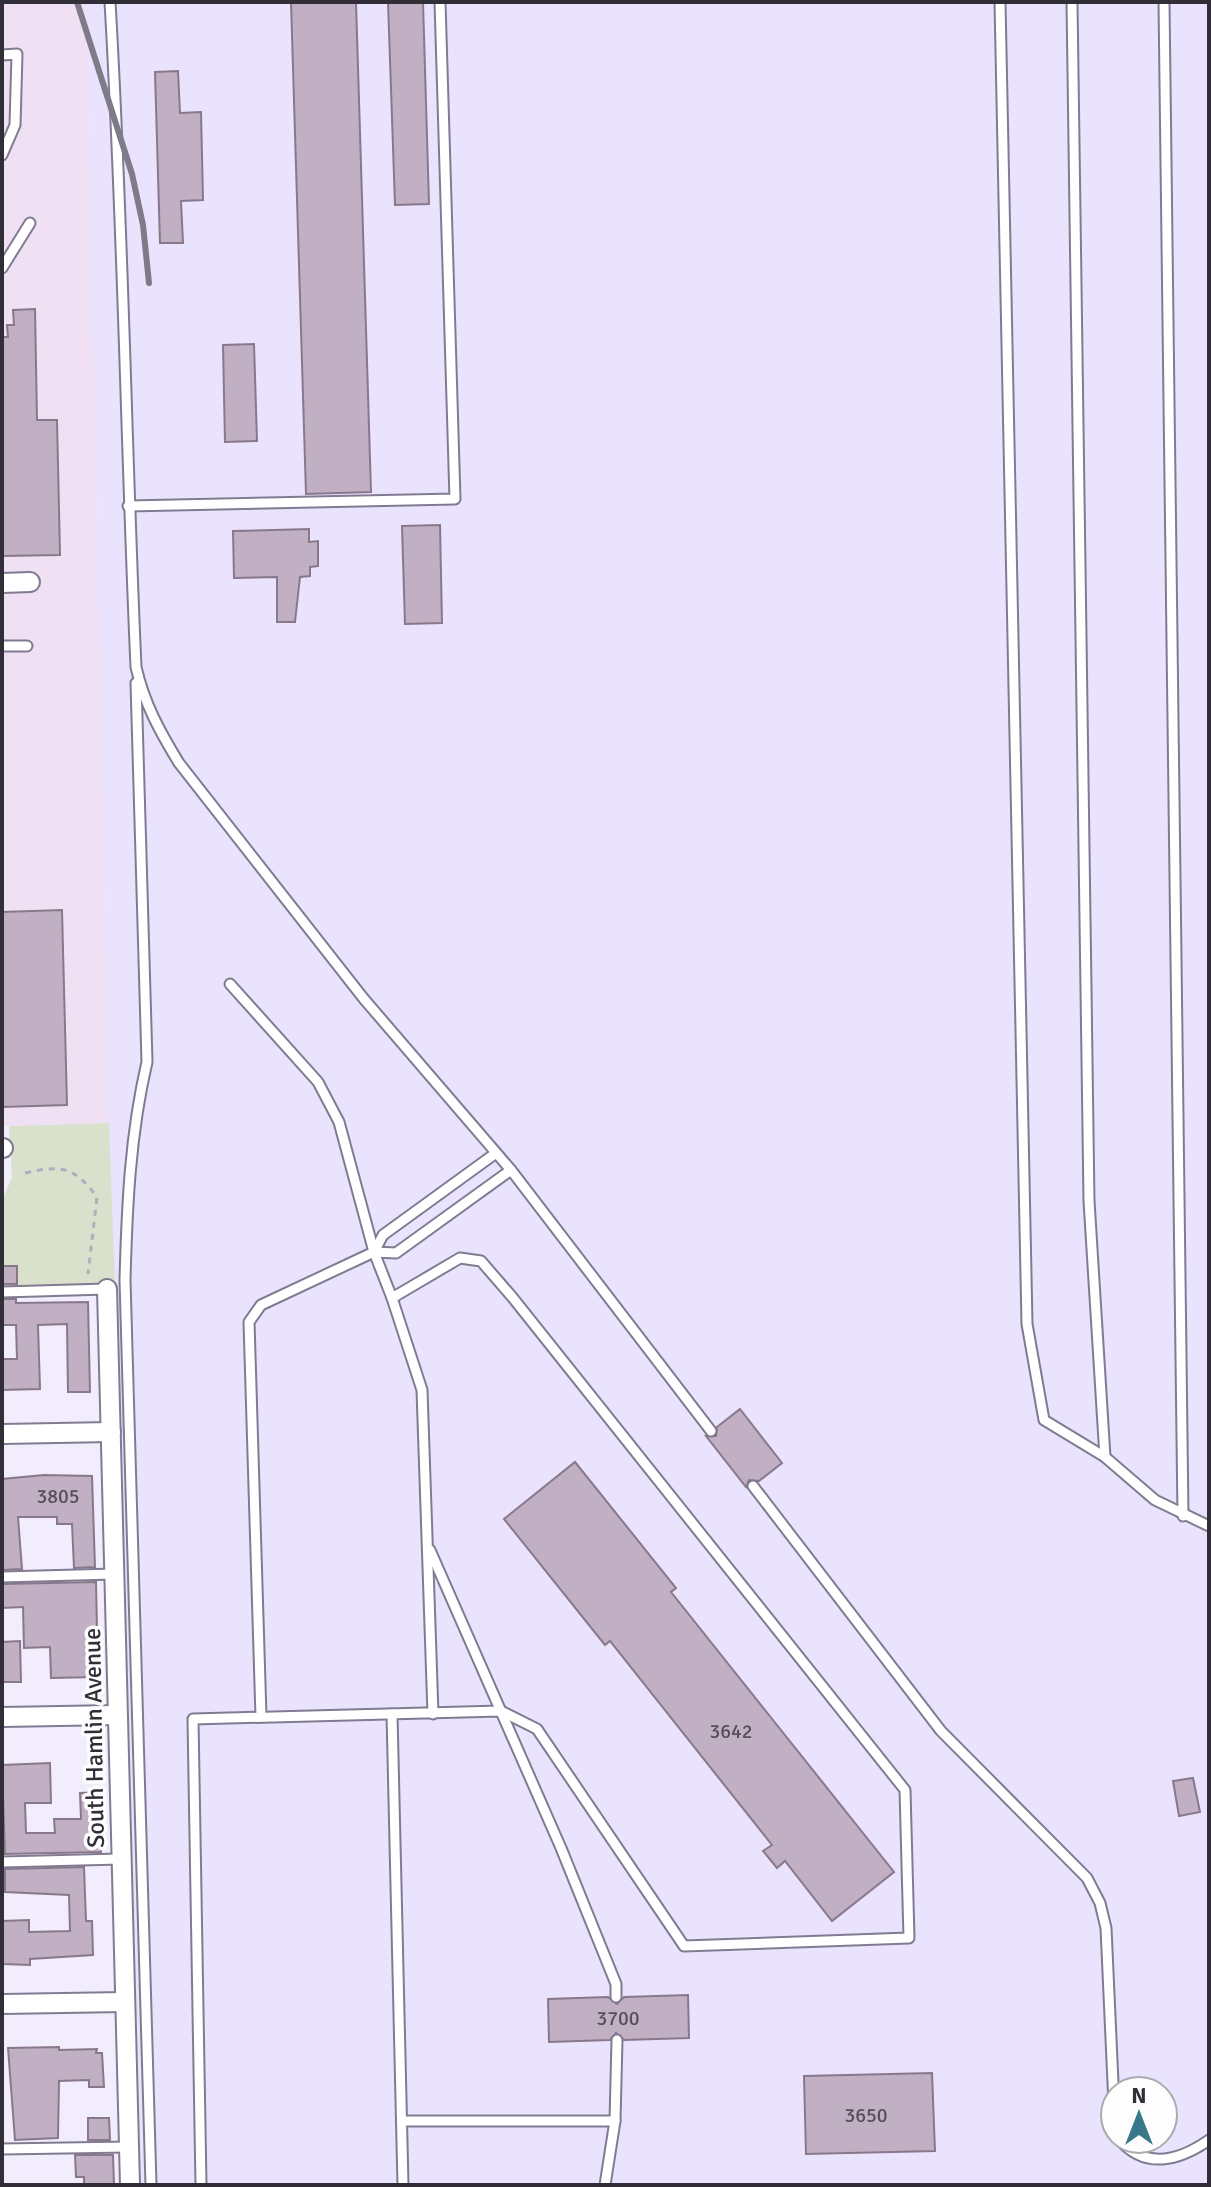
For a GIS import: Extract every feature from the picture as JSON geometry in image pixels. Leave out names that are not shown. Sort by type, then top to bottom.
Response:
[{"type":"street","points":[[2,583],[30,582]]},
{"type":"street","name":"South Hamlin Avenue","points":[[97,1290],[111,1432],[130,2185]]},
{"type":"street","points":[[2,1434],[111,1432]]},
{"type":"street","points":[[2,1717],[117,1715]]},
{"type":"street","points":[[2,2004],[124,2002]]},
{"type":"lane","points":[[110,2],[136,667],[147,1062],[136,1109],[127,1188],[125,1280],[151,2185]]},
{"type":"lane","points":[[128,506],[455,499],[440,2]]},
{"type":"lane","points":[[1000,2],[1027,1324],[1044,1420],[1105,1457],[1155,1500],[1209,1526]]},
{"type":"lane","points":[[1072,2],[1089,1201],[1105,1457]]},
{"type":"lane","points":[[1164,2],[1183,1516]]},
{"type":"lane","points":[[2,55],[17,54],[15,125],[2,155]]},
{"type":"lane","points":[[2,268],[30,223]]},
{"type":"lane","points":[[2,646],[27,646]]},
{"type":"lane","points":[[136,667],[158,729],[179,763],[364,999],[511,1170],[711,1431]]},
{"type":"lane","points":[[230,984],[318,1082],[339,1122],[374,1252],[422,1390],[433,1714]]},
{"type":"lane","points":[[374,1252],[383,1235],[496,1153]]},
{"type":"lane","points":[[261,1717],[249,1322],[261,1305],[374,1252],[396,1253],[511,1170]]},
{"type":"lane","points":[[201,2185],[193,1719],[501,1711],[537,1729],[684,1946],[909,1938],[905,1790],[513,1298],[481,1261],[460,1258],[392,1298]]},
{"type":"lane","points":[[2,1292],[97,1290]]},
{"type":"lane","points":[[753,1486],[941,1731],[1087,1878],[1106,1928],[1113,2075]]},
{"type":"lane","points":[[427,1543],[583,1900],[616,1984],[616,1997]]},
{"type":"lane","points":[[2,1577],[114,1574]]},
{"type":"lane","points":[[392,1714],[403,2185]]},
{"type":"lane","points":[[2,1862],[120,1859]]},
{"type":"lane","points":[[605,2185],[615,2121],[617,2040]]},
{"type":"lane","points":[[402,2121],[615,2121]]},
{"type":"lane","points":[[1136,2155],[1147,2160],[1183,2156],[1209,2140]]},
{"type":"lane","points":[[2,2149],[128,2147]]},
{"type":"path","points":[[25,1173],[54,1167],[81,1175],[97,1197],[97,1290]]},
{"type":"shaded area","points":[[2,2],[86,2],[109,1123],[2,1126]]},
{"type":"shaded area","points":[[86,2],[1209,2],[1209,2185],[141,2185],[109,1123]]},
{"type":"green space","points":[[109,1123],[115,1285],[2,1286],[2,1201],[12,1177],[9,1126]]},
{"type":"building","points":[[291,2],[356,2],[371,492],[306,494]]},
{"type":"building","points":[[388,2],[423,2],[429,204],[395,205]]},
{"type":"building","points":[[178,71],[180,113],[201,112],[203,200],[181,201],[183,243],[160,243],[155,72]]},
{"type":"building","points":[[35,309],[37,420],[57,420],[60,555],[2,556],[2,337],[8,337],[7,325],[14,325],[13,310]]},
{"type":"building","points":[[254,344],[257,441],[225,442],[223,345]]},
{"type":"building","points":[[440,525],[442,623],[405,624],[402,526]]},
{"type":"building","points":[[309,529],[309,542],[318,541],[318,566],[310,567],[310,576],[300,577],[295,622],[277,622],[277,577],[234,578],[233,531]]},
{"type":"building","points":[[62,910],[67,1105],[2,1107],[2,912]]},
{"type":"building","points":[[2,1266],[17,1266],[17,1284],[2,1284]]},
{"type":"building","points":[[2,1299],[16,1299],[16,1303],[88,1302],[90,1392],[68,1392],[67,1324],[38,1325],[40,1389],[2,1390],[2,1359],[17,1359],[16,1325],[2,1325]]},
{"type":"building","points":[[740,1409],[782,1463],[759,1481],[749,1480],[746,1487],[706,1436],[716,1436],[717,1427]]},
{"type":"building","points":[[575,1462],[676,1588],[671,1592],[894,1872],[832,1921],[785,1861],[777,1868],[763,1851],[772,1845],[610,1641],[605,1645],[504,1519]]},
{"type":"building","points":[[44,1475],[92,1476],[95,1567],[74,1568],[72,1524],[57,1524],[57,1517],[18,1517],[22,1569],[2,1570],[2,1479]]},
{"type":"building","points":[[96,1582],[98,1677],[51,1678],[50,1647],[24,1648],[23,1607],[2,1608],[2,1584]]},
{"type":"building","points":[[20,1641],[21,1682],[2,1682],[2,1642]]},
{"type":"building","points":[[50,1763],[51,1803],[25,1803],[26,1833],[55,1833],[54,1819],[81,1819],[80,1793],[101,1792],[101,1852],[5,1854],[2,1765]]},
{"type":"building","points":[[1193,1778],[1200,1812],[1179,1816],[1173,1781]]},
{"type":"building","points":[[84,1867],[86,1921],[92,1921],[93,1955],[30,1959],[30,1965],[2,1964],[2,1921],[29,1920],[29,1932],[70,1931],[69,1895],[5,1892],[5,1869]]},
{"type":"building","points":[[688,1995],[689,2038],[624,2040],[616,2033],[610,2040],[549,2042],[548,1999],[608,1997],[617,2004],[624,1997]]},
{"type":"building","points":[[59,2047],[59,2050],[97,2049],[96,2053],[102,2053],[104,2087],[89,2087],[89,2080],[59,2081],[58,2138],[15,2140],[8,2048]]},
{"type":"building","points":[[932,2073],[935,2151],[806,2154],[804,2076]]},
{"type":"building","points":[[88,2118],[109,2118],[110,2140],[88,2140]]},
{"type":"building","points":[[75,2155],[113,2155],[114,2185],[84,2185],[84,2177],[76,2177]]},
{"type":"railway","points":[[77,2],[132,174],[143,225],[149,283]]}]
